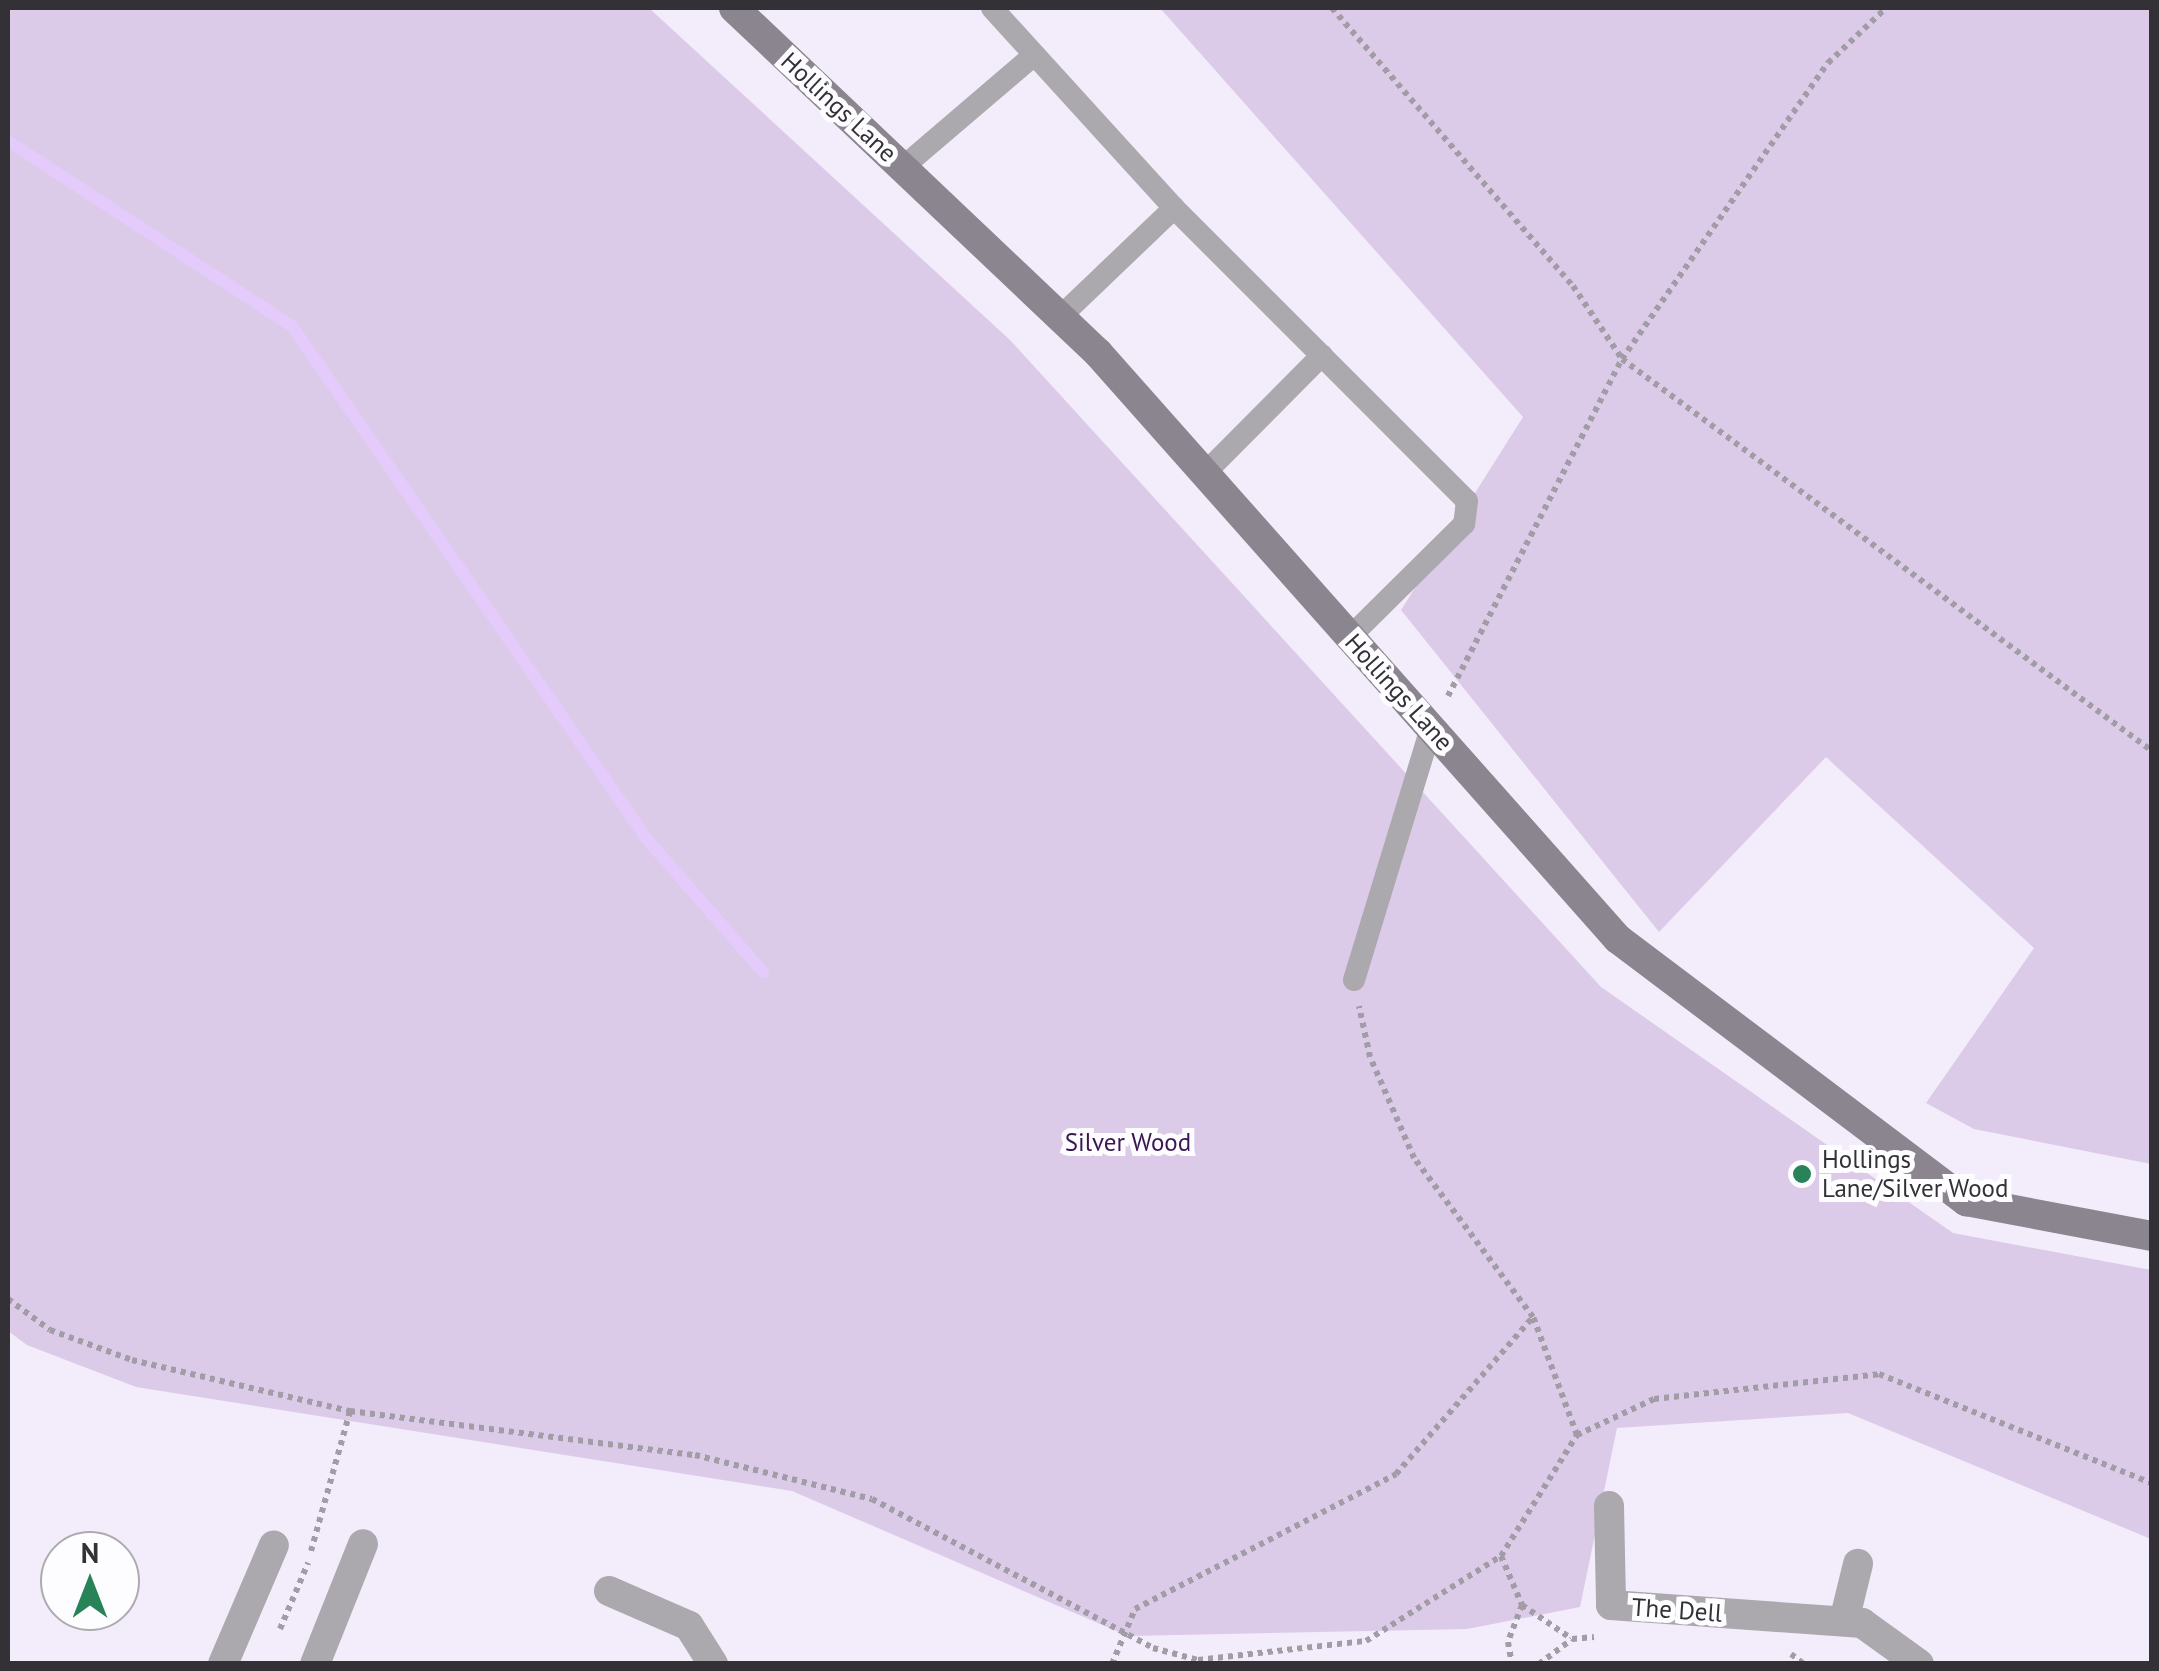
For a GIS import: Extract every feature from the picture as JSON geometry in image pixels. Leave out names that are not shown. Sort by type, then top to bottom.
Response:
[{"type":"street","name":"Hollings Lane","points":[[746,11],[1060,317],[1205,473],[1618,939],[1966,1201],[2152,1236]]},
{"type":"street","name":"The Dell","points":[[1609,1506],[1610,1606],[1862,1623],[1919,1664]]},
{"type":"street","points":[[315,1664],[363,1544]]},
{"type":"street","points":[[223,1664],[274,1545]]},
{"type":"street","points":[[1844,1621],[1858,1564]]},
{"type":"street","points":[[609,1592],[689,1626],[713,1664]]},
{"type":"lane","points":[[992,8],[1174,208],[1468,501],[1464,524],[1350,637]]},
{"type":"lane","points":[[902,167],[1032,56]]},
{"type":"lane","points":[[1060,317],[1174,208]]},
{"type":"lane","points":[[1205,473],[1322,356]]},
{"type":"lane","points":[[1354,980],[1431,728]]},
{"type":"path","points":[[1332,8],[1574,286],[1622,359],[2152,750]]},
{"type":"path","points":[[1431,728],[1622,359],[1828,63],[1886,8]]},
{"type":"path","points":[[1354,980],[1370,1057],[1414,1158],[1533,1317],[1577,1435]]},
{"type":"path","points":[[8,1300],[50,1330],[132,1360],[350,1412],[694,1455],[872,1499],[1122,1628],[1198,1660],[1366,1641],[1502,1556],[1577,1435],[1654,1399],[1879,1374],[2152,1483]]},
{"type":"path","points":[[1112,1664],[1122,1628],[1135,1609],[1396,1474],[1533,1317]]},
{"type":"path","points":[[1502,1556],[1522,1606],[1572,1639]]},
{"type":"path","points":[[1512,1664],[1508,1642],[1522,1606]]},
{"type":"green space","name":"Silver Wood","points":[[8,8],[649,8],[1010,340],[1601,987],[1953,1233],[2151,1270],[2151,1539],[1848,1413],[1617,1428],[1580,1607],[1467,1629],[1128,1636],[792,1491],[136,1387],[27,1345],[8,1331]]},
{"type":"green space","points":[[1160,8],[2151,8],[2151,1164],[1974,1129],[1926,1103],[2034,948],[1826,757],[1659,932],[1401,610],[1523,417]]},
{"type":"waterway","points":[[8,141],[292,326],[646,838],[763,972]]},
{"type":"place","name":"Hollings Lane/Silver Wood","points":[[1802,1174]]}]
